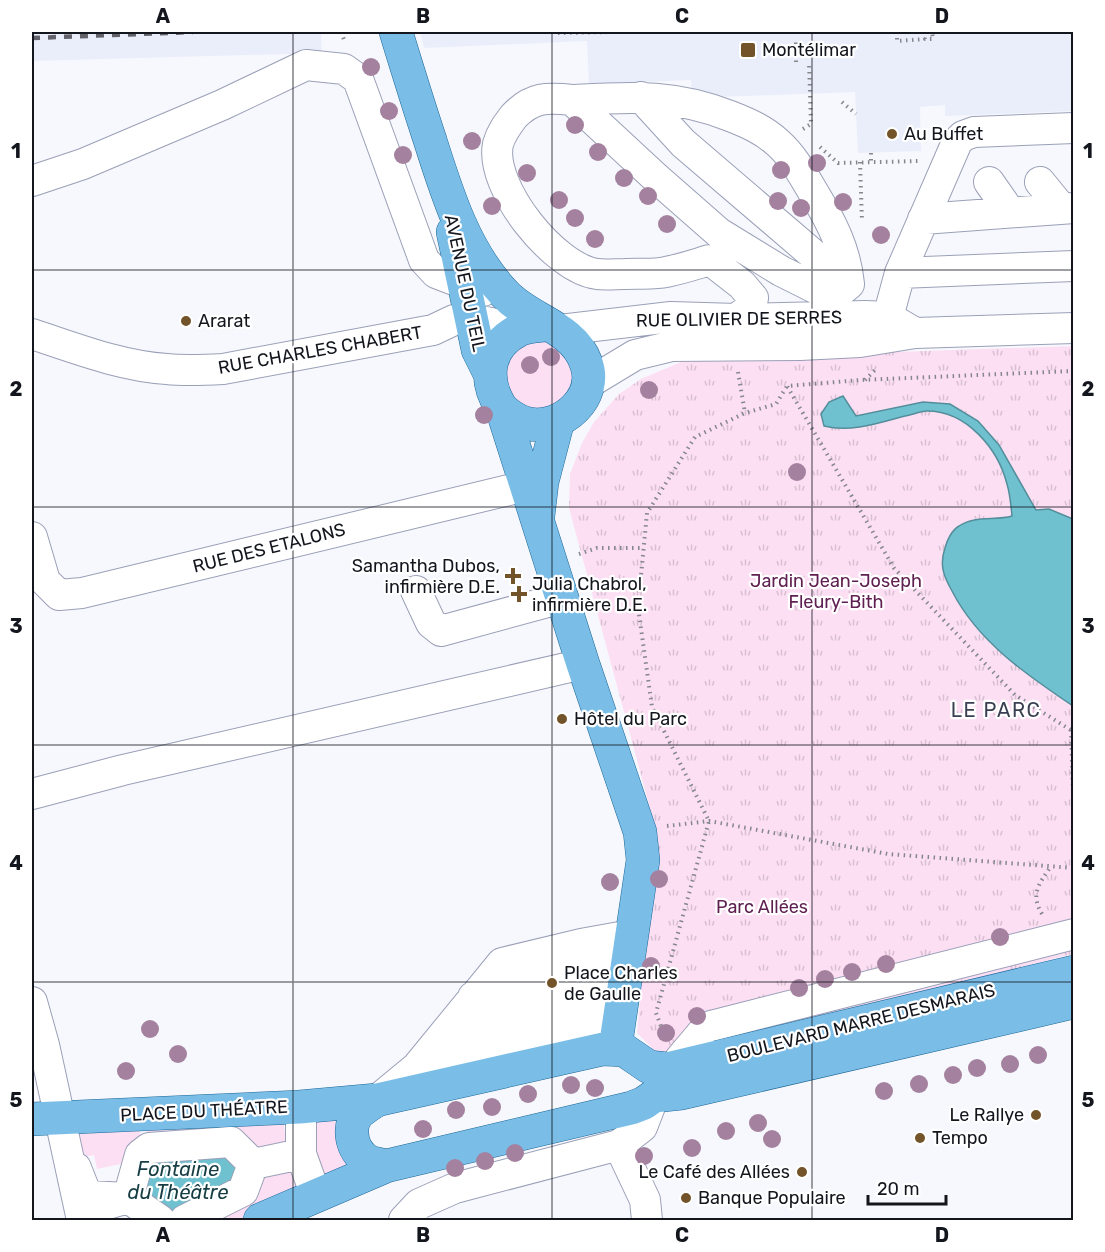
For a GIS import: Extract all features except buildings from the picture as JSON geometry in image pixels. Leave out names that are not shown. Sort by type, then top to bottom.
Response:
[{"type":"main road","name":"AVENUE DU TEIL","points":[[396,32],[446,192],[464,282],[492,392],[502,409],[534,483],[538,524],[640,832],[643,860],[623,991]]},
{"type":"main road","name":"AVENUE DU TEIL","points":[[446,192],[471,248],[505,295],[542,328],[572,339],[581,350],[588,366],[587,384]]},
{"type":"main road","points":[[479,347],[494,354],[505,339],[542,328]]},
{"type":"main road","points":[[502,409],[514,419],[528,424],[544,425],[558,421],[572,412],[582,399],[587,384]]},
{"type":"main road","points":[[534,483],[558,421]]},
{"type":"main road","name":"BOULEVARD MARRE DESMARAIS","points":[[260,1221],[399,1163],[632,1108],[644,1103],[663,1074],[1074,972]]},
{"type":"main road","points":[[623,991],[624,1050],[663,1074]]},
{"type":"main road","points":[[399,1163],[365,1160],[357,1151],[352,1135],[353,1123],[359,1112],[377,1100],[603,1049],[623,991]]},
{"type":"main road","name":"BOULEVARD MARRE DESMARAIS","points":[[663,1074],[682,1093],[1074,1002]]},
{"type":"main road","name":"PLACE DU THÉATRE","points":[[52,1123],[377,1100]]},
{"type":"street","points":[[32,181],[83,164],[222,105],[306,65],[344,69],[358,79],[424,260],[436,273],[485,292],[505,295]]},
{"type":"street","points":[[641,97],[683,143],[815,256],[830,275],[832,307]]},
{"type":"street","points":[[800,345],[832,307],[849,284],[847,264],[830,219],[803,174],[778,143],[755,126],[714,110],[679,101],[641,97],[572,100],[541,98],[527,105],[505,127],[498,145],[500,167],[512,200],[538,236],[555,254],[574,266],[596,274],[664,273],[715,247],[781,271],[832,307]]},
{"type":"street","points":[[572,100],[654,176],[715,247],[753,298],[751,307],[737,319]]},
{"type":"street","points":[[915,333],[888,317],[900,273],[957,142],[963,136],[974,132],[1074,128]]},
{"type":"street","points":[[923,219],[1029,197]]},
{"type":"street","points":[[900,273],[1074,266]]},
{"type":"street","name":"RUE OLIVIER DE SERRES","points":[[542,328],[671,317],[737,319],[832,307],[888,317]]},
{"type":"street","name":"RUE CHARLES CHABERT","points":[[32,334],[135,365],[193,370],[235,367],[433,330],[454,320],[479,347],[542,328]]},
{"type":"street","name":"RUE OLIVIER DE SERRES","points":[[587,384],[635,355],[672,346],[800,345],[860,342],[915,333],[1074,328]]},
{"type":"street","name":"RUE DES ETALONS","points":[[32,537],[45,581],[59,595],[82,593],[534,483]]},
{"type":"street","points":[[416,591],[431,623],[441,630],[562,598]]},
{"type":"street","points":[[32,795],[123,770],[583,664]]},
{"type":"street","points":[[404,1221],[419,1204],[455,1188],[620,1145],[642,1127],[663,1074],[680,1059],[707,1027],[1074,934]]},
{"type":"street","points":[[377,1100],[417,1067],[473,997],[623,991]]},
{"type":"street","points":[[445,1033],[623,991]]},
{"type":"street","points":[[417,1067],[623,991]]},
{"type":"street","points":[[32,1002],[44,1045],[52,1123],[82,1221]]},
{"type":"street","points":[[301,1121],[301,1154],[316,1196]]},
{"type":"street","points":[[52,1123],[87,1196],[128,1198],[160,1221]]},
{"type":"street","points":[[128,1198],[140,1155],[149,1148],[231,1142],[253,1164]]},
{"type":"street","points":[[620,1145],[645,1200],[647,1221]]},
{"type":"street","points":[[253,1164],[301,1154]]},
{"type":"street","points":[[399,1163],[455,1188]]},
{"type":"street","points":[[185,1221],[243,1191],[253,1164]]},
{"type":"street","points":[[89,1221],[87,1210],[128,1198]]},
{"type":"path","points":[[558,33],[614,32]]},
{"type":"path","points":[[897,32],[897,40],[933,39],[932,32]]},
{"type":"path","points":[[924,32],[925,39]]},
{"type":"path","points":[[796,62],[796,42],[800,42]]},
{"type":"path","points":[[809,62],[811,124],[801,131],[809,138]]},
{"type":"path","points":[[842,102],[856,114]]},
{"type":"path","points":[[818,145],[838,163],[927,160],[945,167]]},
{"type":"path","points":[[871,153],[871,162]]},
{"type":"path","points":[[738,368],[745,413]]},
{"type":"path","points":[[787,386],[861,380],[1074,371]]},
{"type":"path","points":[[663,1074],[673,1059],[656,1013],[709,821],[652,707],[638,607],[647,513],[695,436],[745,413],[776,404],[787,386]]},
{"type":"path","points":[[787,386],[894,568],[1015,695],[1072,731],[1074,824]]},
{"type":"path","points":[[579,554],[597,548],[644,548]]},
{"type":"path","points":[[665,827],[709,821],[888,854],[1074,868]]},
{"type":"path","points":[[1047,920],[1041,914],[1036,902],[1037,891],[1052,866]]},
{"type":"shaded area","points":[[32,32],[321,32],[322,53],[32,61]]},
{"type":"shaded area","points":[[420,32],[1073,32],[1073,111],[945,116],[945,105],[920,107],[921,151],[858,153],[855,92],[692,98],[691,80],[589,84],[587,41],[424,48]]},
{"type":"green space","points":[[543,338],[570,358],[573,380],[570,391],[553,407],[531,410],[511,400],[501,368],[511,348]]},
{"type":"green space","name":"Jardin Jean-Joseph Fleury-Bith","points":[[1073,346],[1073,954],[675,1055],[655,1051],[637,1033],[658,838],[569,508],[570,474],[582,443],[594,422],[619,394],[641,379],[681,362],[746,357]]},
{"type":"green space","points":[[338,1118],[350,1172],[326,1184],[313,1149],[311,1120]]},
{"type":"green space","points":[[283,1122],[287,1143],[249,1148],[150,1142],[146,1130]]},
{"type":"green space","points":[[140,1130],[141,1141],[121,1164],[97,1169],[94,1155],[84,1157],[80,1134]]},
{"type":"green space","points":[[289,1167],[301,1194],[240,1220],[195,1220],[270,1168]]},
{"type":"water","points":[[843,396],[856,416],[923,402],[950,404],[978,421],[999,445],[1036,510],[1049,509],[1073,519],[1073,706],[1021,669],[990,642],[963,609],[945,576],[942,565],[943,554],[948,539],[956,528],[972,520],[1012,516],[1003,471],[988,446],[979,434],[955,417],[927,411],[854,428],[824,426],[821,414],[829,402]]},
{"type":"water","name":"Fontaine du Théâtre","points":[[217,1148],[240,1162],[228,1191],[167,1215],[148,1204],[142,1182],[153,1155]]},
{"type":"railway","points":[[32,38],[193,32]]},
{"type":"place","name":"Montélimar","points":[[748,50]]},
{"type":"place","name":"Au Buffet","points":[[892,134]]},
{"type":"place","name":"Ararat","points":[[186,321]]},
{"type":"place","name":"Samantha Dubos, infirmière D.E.","points":[[513,576]]},
{"type":"place","name":"Julia Chabrol, infirmière D.E.","points":[[519,594]]},
{"type":"place","name":"Hôtel du Parc","points":[[562,719]]},
{"type":"place","name":"Place Charles de Gaulle","points":[[552,983]]},
{"type":"place","name":"Le Rallye","points":[[1036,1115]]},
{"type":"place","name":"Tempo","points":[[920,1138]]},
{"type":"place","name":"Le Café des Allées","points":[[802,1172]]},
{"type":"place","name":"Banque Populaire","points":[[686,1198]]},
{"type":"district","name":"LE PARC","points":[[996,710]]},
{"type":"park label","name":"Parc Allées","points":[[762,907]]}]
